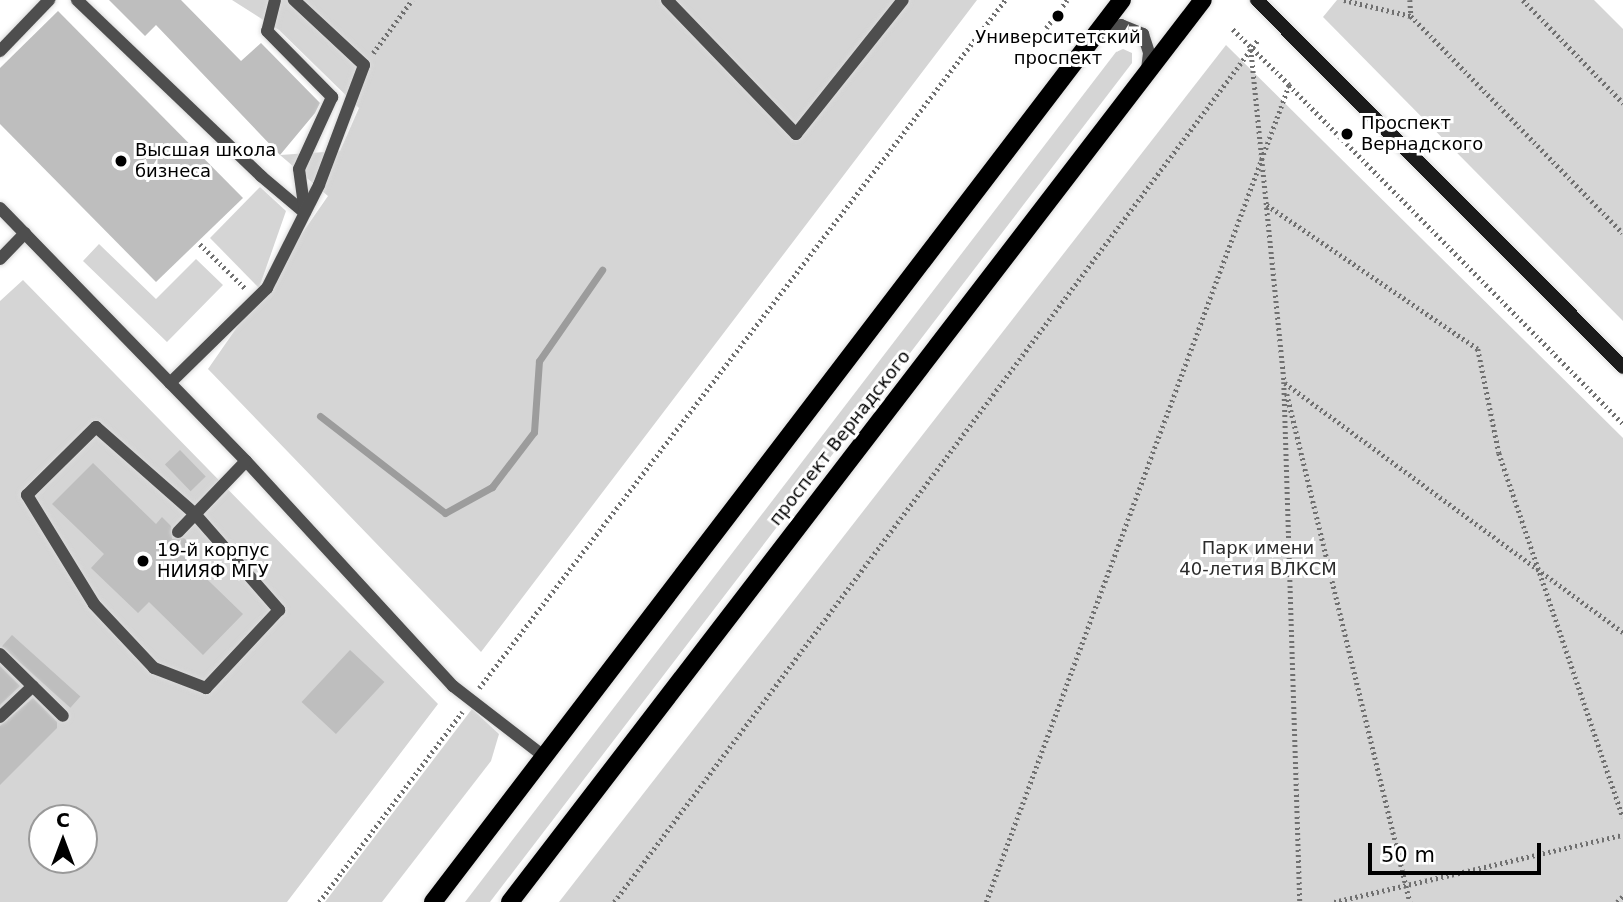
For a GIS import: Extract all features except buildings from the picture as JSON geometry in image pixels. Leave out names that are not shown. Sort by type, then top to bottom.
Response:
[{"type":"main road","points":[[433,902],[1122,0]]},
{"type":"main road","name":"проспект Вернадского","points":[[510,902],[1203,0]]},
{"type":"main road","points":[[1257,0],[1623,367]]},
{"type":"lane","points":[[0,51],[49,0]]},
{"type":"lane","points":[[77,0],[261,177],[305,213]]},
{"type":"lane","points":[[275,0],[267,31],[332,97],[299,169],[305,213]]},
{"type":"lane","points":[[170,383],[267,288],[305,213],[363,65],[294,0]]},
{"type":"lane","points":[[667,0],[796,134],[903,0]]},
{"type":"lane","points":[[1093,38],[1121,25],[1143,34],[1149,52],[1145,76]]},
{"type":"lane","points":[[0,208],[246,461],[453,685],[545,757]]},
{"type":"lane","points":[[0,259],[25,233]]},
{"type":"lane","points":[[96,427],[195,514],[279,610],[206,688],[154,668],[94,604],[27,495],[96,427]]},
{"type":"lane","points":[[178,532],[246,461]]},
{"type":"lane","points":[[0,654],[63,716]]},
{"type":"lane","points":[[0,718],[33,685]]},
{"type":"path","points":[[363,65],[412,0]]},
{"type":"path","points":[[319,902],[1005,0]]},
{"type":"path","points":[[1046,28],[1067,0]]},
{"type":"path","points":[[1344,0],[1410,16],[1623,233]]},
{"type":"path","points":[[1410,0],[1410,16]]},
{"type":"path","points":[[1523,0],[1623,103]]},
{"type":"path","points":[[1232,29],[1623,424]]},
{"type":"path","points":[[614,902],[1258,40]]},
{"type":"path","points":[[1251,48],[1284,383],[1300,902]]},
{"type":"path","points":[[986,902],[1289,85]]},
{"type":"path","points":[[1267,205],[1478,349],[1500,453],[1623,818]]},
{"type":"path","points":[[200,244],[256,298]]},
{"type":"path","points":[[1284,383],[1623,632]]},
{"type":"path","points":[[1284,383],[1410,902]]},
{"type":"path","points":[[1334,902],[1623,835]]},
{"type":"path","points":[[1617,902],[1623,895]]},
{"type":"green space","points":[[232,0],[977,0],[481,652],[208,369],[328,196],[280,155],[340,151],[359,108],[279,30]]},
{"type":"green space","points":[[1337,0],[1594,0],[1623,29],[1623,321],[1323,17]]},
{"type":"green space","name":"Парк имени 40-летия ВЛКСМ","points":[[1226,45],[1623,438],[1623,902],[559,902]]},
{"type":"green space","points":[[1123,49],[1132,53],[1132,63],[490,902],[465,902],[1116,52]]},
{"type":"green space","points":[[260,187],[286,211],[259,288],[210,238]]},
{"type":"green space","points":[[99,244],[156,299],[196,259],[223,285],[167,342],[83,261]]},
{"type":"green space","points":[[23,280],[438,704],[287,902],[0,902],[0,301]]},
{"type":"green space","points":[[472,709],[499,734],[491,761],[382,902],[325,902]]},
{"type":"waterway","points":[[320,416],[445,513],[492,487],[534,432],[539,361],[602,270]]},
{"type":"place","name":"Университетский проспект","points":[[1058,16]]},
{"type":"place","name":"Проспект Вернадского","points":[[1347,134]]},
{"type":"place","name":"Высшая школа бизнеса","points":[[121,161]]},
{"type":"place","name":"19-й корпус НИИЯФ МГУ","points":[[143,561]]}]
